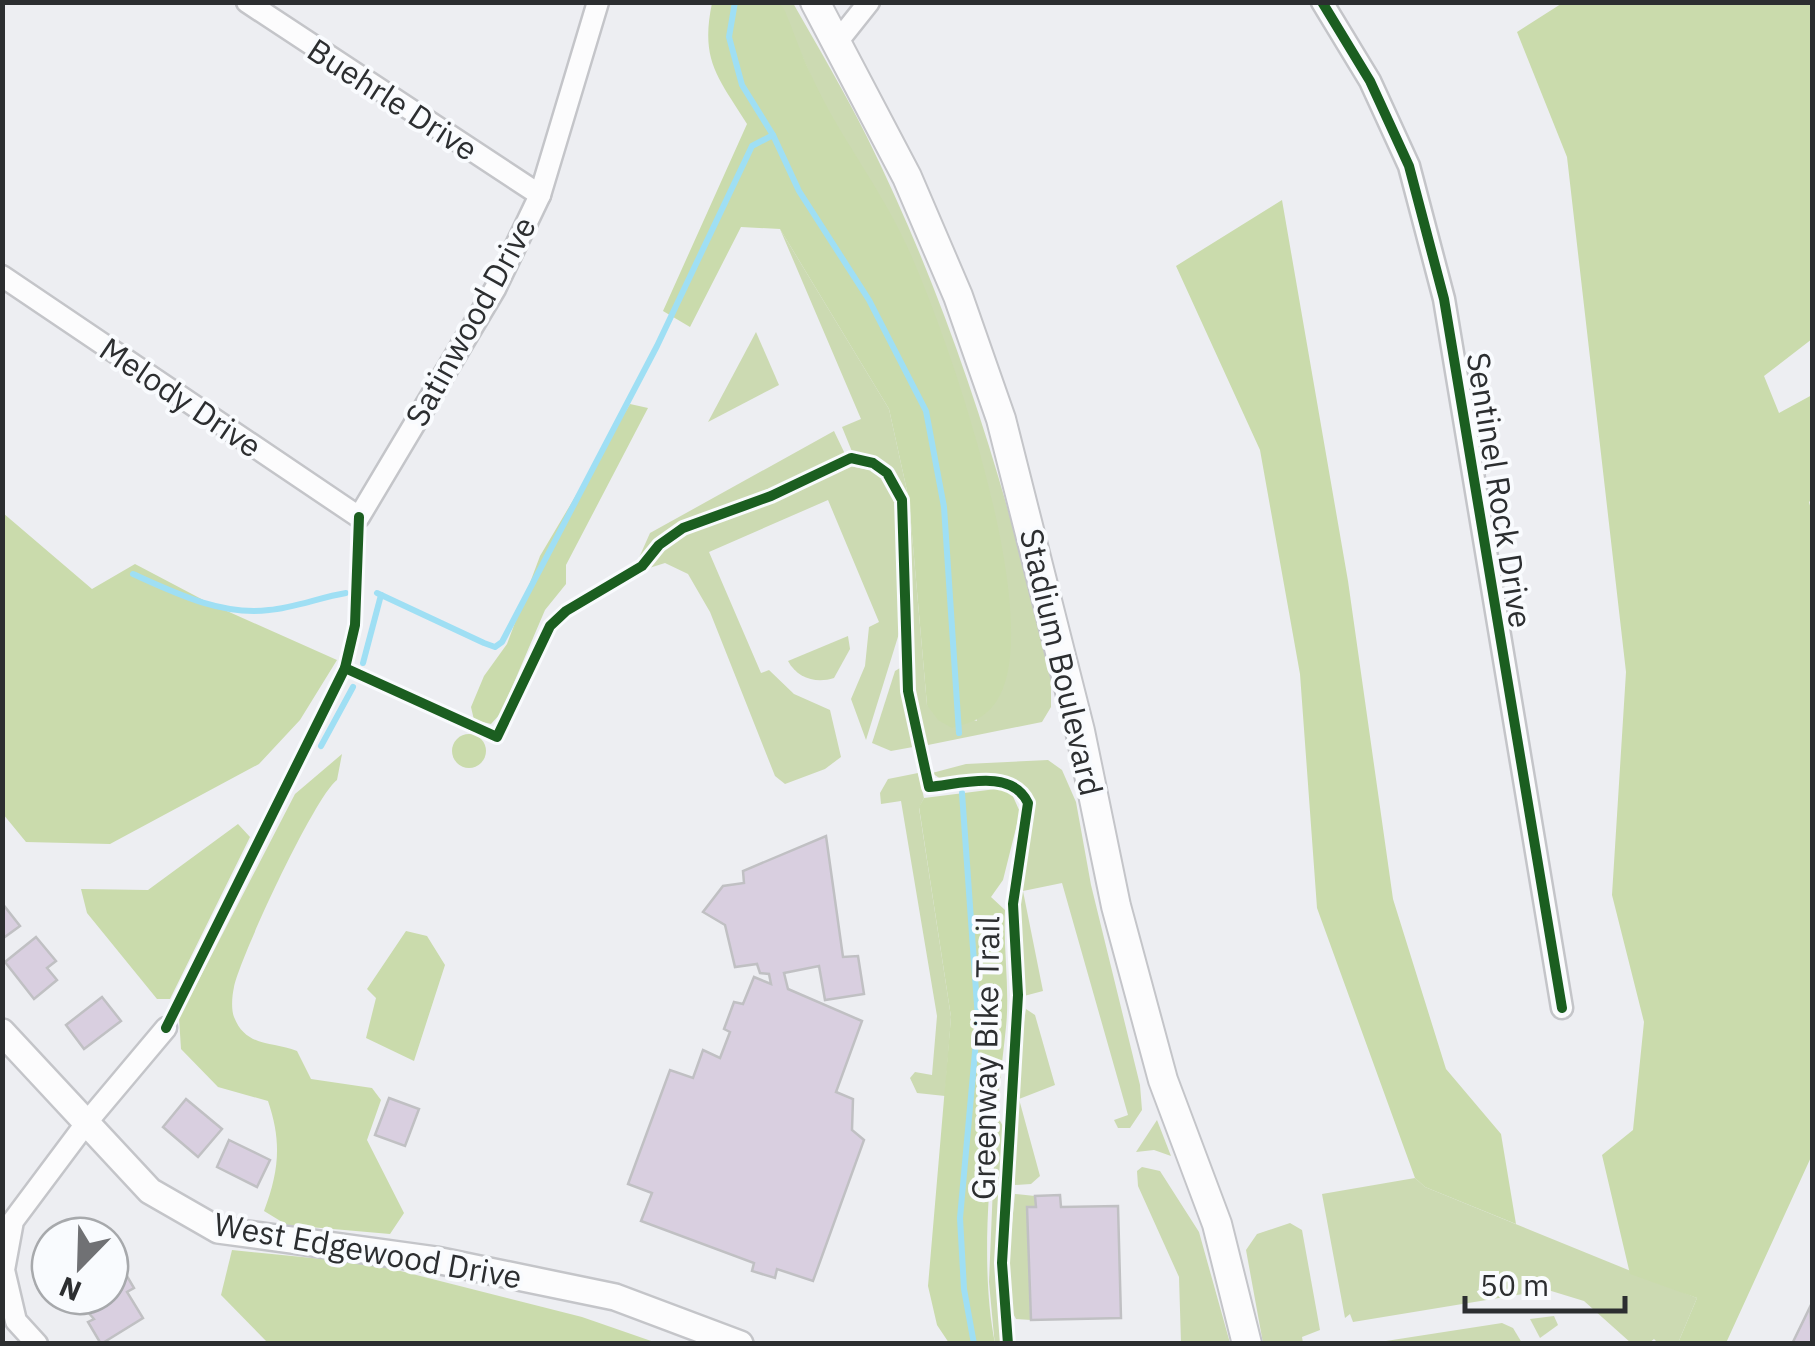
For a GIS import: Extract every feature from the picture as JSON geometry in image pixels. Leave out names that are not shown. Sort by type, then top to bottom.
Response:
[{"type":"main road","name":"Stadium Boulevard","points":[[815,2],[907,177],[958,296],[1001,419],[1080,731],[1116,906],[1163,1080],[1218,1224],[1248,1344]]},
{"type":"street","name":"Buehrle Drive","points":[[247,2],[540,195]]},
{"type":"street","name":"Satinwood Drive","points":[[359,517],[495,289],[540,195],[598,2]]},
{"type":"street","points":[[838,42],[869,2]]},
{"type":"street","name":"Sentinel Rock Drive","points":[[1322,2],[1370,81],[1408,166],[1444,299],[1562,1008]]},
{"type":"street","name":"Melody Drive","points":[[2,276],[359,517]]},
{"type":"street","points":[[37,1344],[16,1321],[4,1270],[12,1221],[87,1122],[166,1028]]},
{"type":"street","name":"West Edgewood Drive","points":[[2,1032],[150,1191],[218,1230],[436,1260],[602,1295],[740,1344]]},
{"type":"green space","points":[[1564,2],[1812,3],[1812,339],[1764,376],[1779,413],[1812,395],[1812,1155],[1726,1343],[1678,1343],[1697,1298],[1630,1274],[1602,1155],[1633,1130],[1644,1022],[1612,895],[1626,672],[1567,157],[1517,32]]},
{"type":"green space","points":[[712,3],[779,3],[784,9],[823,100],[906,244],[944,340],[986,475],[1002,545],[1010,609],[1009,663],[996,702],[982,716],[965,724],[952,728],[938,720],[927,705],[909,500],[889,409],[780,229],[741,227],[690,327],[663,311],[747,124],[714,68],[708,40]]},
{"type":"green space","points":[[779,3],[793,3],[858,120],[898,202],[951,334],[996,470],[1051,678],[1051,707],[1042,722],[928,745],[919,724],[908,645],[905,492],[888,467],[853,454],[842,427],[861,419],[780,229],[889,409],[909,500],[927,705],[977,721],[813,81]]},
{"type":"green space","points":[[1282,200],[1348,581],[1393,899],[1446,1069],[1501,1134],[1516,1224],[1425,1187],[1415,1178],[1317,908],[1300,674],[1260,450],[1176,266]]},
{"type":"green space","points":[[756,332],[779,385],[708,422]]},
{"type":"green space","points":[[630,404],[648,408],[566,565],[566,584],[545,610],[501,713],[491,724],[474,720],[471,707],[484,676],[507,644],[540,556]]},
{"type":"green space","points":[[834,431],[845,454],[762,494],[681,522],[638,560],[650,533]]},
{"type":"green space","points":[[845,465],[879,472],[897,501],[901,627],[866,740],[851,699],[865,666],[869,627],[879,622],[828,500],[709,552],[761,673],[769,670],[794,694],[830,710],[841,757],[825,769],[785,784],[775,776],[710,612],[688,574],[665,563],[646,569],[658,554],[685,534],[777,499]]},
{"type":"green space","points":[[3,513],[92,589],[135,564],[209,603],[337,660],[300,720],[259,764],[110,844],[26,842],[3,814]]},
{"type":"green space","points":[[848,636],[850,649],[834,678],[808,678],[796,672],[788,661]]},
{"type":"green space","points":[[900,668],[914,742],[913,747],[891,751],[872,743],[895,671]]},
{"type":"green space","points":[[469,734],[481,739],[486,751],[481,763],[469,768],[457,763],[452,751],[457,739]]},
{"type":"green space","points":[[342,754],[337,780],[296,845],[250,944],[234,987],[232,1010],[239,1027],[253,1039],[297,1051],[311,1079],[372,1088],[381,1100],[367,1140],[404,1213],[390,1234],[287,1225],[264,1211],[277,1156],[268,1101],[218,1087],[181,1049],[179,1018],[295,794]]},
{"type":"green space","points":[[1048,760],[1062,770],[1076,802],[1091,885],[1140,1085],[1142,1110],[1130,1128],[1118,1128],[1114,1120],[1128,1115],[1062,883],[1023,891],[1043,991],[1024,996],[1018,895],[1034,813],[1032,799],[1020,783],[1007,777],[942,780],[932,773],[966,764]]},
{"type":"green space","points":[[918,773],[924,798],[919,808],[951,1017],[945,1096],[917,1093],[910,1078],[915,1072],[932,1075],[937,1016],[901,801],[881,804],[880,793],[888,779]]},
{"type":"green space","points":[[1010,790],[1020,812],[1003,880],[991,897],[1005,910],[1007,998],[987,1227],[995,1343],[949,1343],[937,1325],[928,1286],[951,1017],[919,807],[924,798]]},
{"type":"green space","points":[[238,824],[250,837],[170,999],[157,999],[87,913],[81,889],[148,890]]},
{"type":"green space","points":[[406,931],[427,936],[445,965],[414,1061],[366,1038],[376,998],[367,989]]},
{"type":"green space","points":[[1026,1009],[1035,1015],[1055,1085],[1019,1099],[1040,1176],[1031,1184],[1015,1185],[1012,1101]]},
{"type":"green space","points":[[996,1114],[1007,1133],[995,1271],[1001,1343],[995,1344],[989,1282]]},
{"type":"green space","points":[[1157,1120],[1171,1156],[1154,1150],[1136,1152]]},
{"type":"green space","points":[[1142,1167],[1160,1171],[1199,1232],[1230,1343],[1181,1343],[1179,1277],[1138,1186],[1137,1171]]},
{"type":"green space","points":[[1415,1178],[1425,1187],[1697,1298],[1678,1343],[1658,1343],[1654,1339],[1649,1343],[1631,1343],[1584,1301],[1548,1290],[1353,1322],[1350,1314],[1345,1318],[1322,1194]]},
{"type":"green space","points":[[1015,1194],[1035,1196],[1036,1207],[1027,1208],[1031,1320],[1016,1319],[1007,1302]]},
{"type":"green space","points":[[1290,1223],[1302,1230],[1320,1330],[1302,1337],[1303,1343],[1263,1343],[1246,1250],[1257,1234]]},
{"type":"green space","points":[[232,1250],[373,1264],[582,1317],[657,1343],[268,1343],[221,1295]]},
{"type":"green space","points":[[1554,1316],[1558,1325],[1540,1338],[1530,1319]]},
{"type":"green space","points":[[1502,1323],[1513,1328],[1522,1343],[1373,1343]]},
{"type":"building","points":[[826,836],[843,957],[858,956],[864,994],[825,1000],[819,966],[784,973],[788,989],[862,1021],[836,1092],[853,1099],[852,1130],[864,1140],[813,1281],[777,1269],[775,1278],[752,1271],[754,1263],[641,1221],[652,1193],[628,1184],[670,1070],[693,1078],[703,1050],[720,1058],[730,1032],[724,1029],[734,1002],[743,1004],[754,977],[771,984],[769,974],[760,973],[757,964],[735,967],[725,925],[703,912],[723,886],[744,883],[743,871]]},
{"type":"building","points":[[2,903],[20,926],[2,939]]},
{"type":"building","points":[[36,937],[56,961],[47,968],[57,980],[34,999],[5,962]]},
{"type":"building","points":[[102,997],[121,1021],[84,1049],[66,1025]]},
{"type":"building","points":[[389,1098],[419,1109],[405,1146],[375,1135]]},
{"type":"building","points":[[186,1099],[222,1129],[198,1157],[163,1127]]},
{"type":"building","points":[[229,1140],[270,1160],[257,1187],[217,1167]]},
{"type":"building","points":[[1060,1195],[1061,1207],[1118,1206],[1121,1318],[1031,1320],[1027,1207],[1036,1207],[1035,1196]]},
{"type":"building","points":[[130,1297],[143,1318],[101,1344],[88,1322],[94,1319],[91,1316],[130,1316]]},
{"type":"building","points":[[1810,1307],[1812,1344],[1792,1344]]},
{"type":"waterway","points":[[735,2],[729,37],[742,85],[773,135],[799,191],[869,300],[926,411],[944,507],[959,733]]},
{"type":"waterway","points":[[377,593],[484,643],[495,647],[502,642],[657,346],[752,146],[773,135]]},
{"type":"waterway","points":[[133,574],[199,601],[234,610],[278,609],[346,593]]},
{"type":"waterway","points":[[363,663],[381,595]]},
{"type":"waterway","points":[[321,746],[353,687]]},
{"type":"waterway","points":[[962,793],[978,1019],[960,1218],[964,1289],[974,1344]]},
{"type":"cycle path","points":[[1322,2],[1370,81],[1409,166],[1444,299],[1562,1008]]},
{"type":"cycle path","name":"Greenway Bike Trail","points":[[345,668],[497,737],[550,626],[566,611],[642,566],[659,545],[683,528],[771,496],[851,458],[873,463],[887,473],[902,500],[908,691],[929,787],[998,782],[1010,785],[1028,803],[1013,904],[1018,995],[1002,1263],[1008,1344]]},
{"type":"cycle path","points":[[166,1028],[345,668],[355,625],[359,517]]}]
